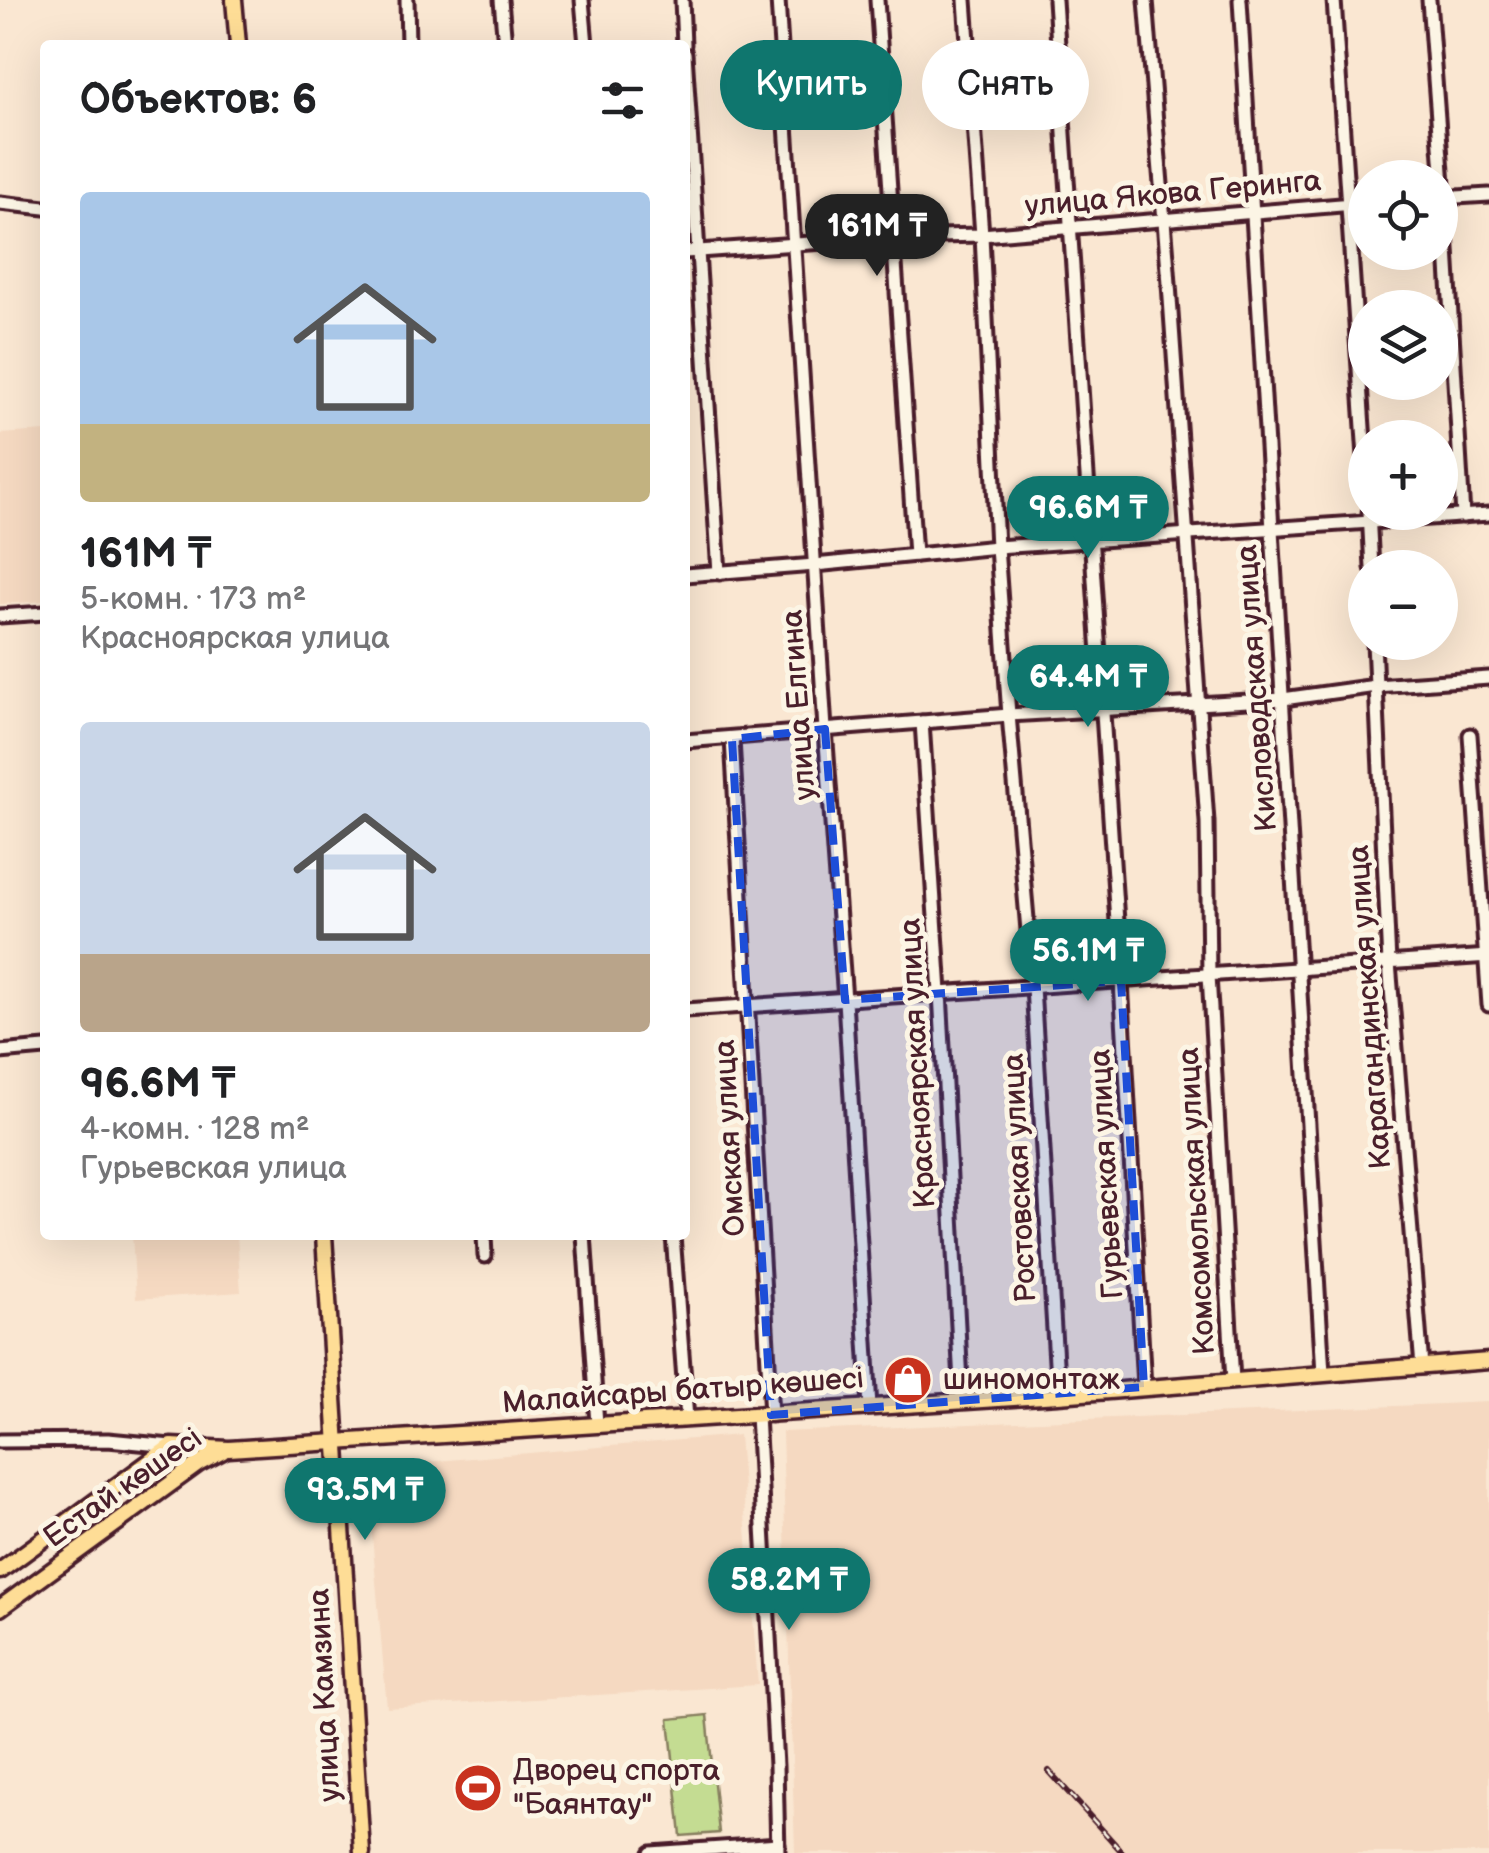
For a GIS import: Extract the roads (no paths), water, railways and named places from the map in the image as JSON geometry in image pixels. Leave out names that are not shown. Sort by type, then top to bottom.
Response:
[{"type":"main road","points":[[234,0],[238,40]]},
{"type":"main road","name":"улица Камзина","points":[[324,1240],[362,1853]]},
{"type":"main road","name":"Малайсары батыр көшесі","points":[[172,1446],[229,1449],[764,1415],[1489,1362]]},
{"type":"main road","name":"Естай көшесі","points":[[0,1571],[172,1446]]},
{"type":"main road","name":"Естай көшесі","points":[[0,1608],[198,1464],[229,1449]]},
{"type":"street","points":[[407,0],[408,40]]},
{"type":"street","points":[[501,0],[504,40]]},
{"type":"street","points":[[582,0],[586,40]]},
{"type":"street","points":[[682,0],[684,40]]},
{"type":"street","name":"улица Елгина","points":[[778,0],[870,1408]]},
{"type":"street","points":[[877,0],[916,555]]},
{"type":"street","name":"Ростовская улица","points":[[965,0],[982,235],[997,547],[1034,987],[1058,1395]]},
{"type":"street","name":"Гурьевская улица","points":[[1055,0],[1122,981],[1144,1387]]},
{"type":"street","name":"Комсомольская улица","points":[[1146,0],[1207,822],[1209,976],[1233,1381]]},
{"type":"street","name":"Кисловодская улица","points":[[1240,0],[1322,1373]]},
{"type":"street","points":[[1334,0],[1362,420]]},
{"type":"street","points":[[1429,0],[1440,160]]},
{"type":"street","points":[[690,195],[719,572]]},
{"type":"street","points":[[1458,197],[1489,195]]},
{"type":"street","points":[[0,203],[40,207]]},
{"type":"street","name":"улица Якова Геринга","points":[[692,252],[982,235],[1346,204]]},
{"type":"street","points":[[1447,270],[1463,516]]},
{"type":"street","points":[[1458,516],[1489,514]]},
{"type":"street","points":[[690,575],[1348,519]]},
{"type":"street","points":[[0,616],[40,613]]},
{"type":"street","name":"Карагандинская улица","points":[[1375,660],[1389,964],[1422,1367]]},
{"type":"street","points":[[690,741],[1009,715],[1283,699],[1376,686],[1489,678]]},
{"type":"street","name":"Красноярская улица","points":[[922,722],[962,1401]]},
{"type":"street","points":[[1470,735],[1489,1005]]},
{"type":"street","name":"Омская улица","points":[[732,739],[748,1006],[778,1849]]},
{"type":"street","points":[[690,1010],[1487,956]]},
{"type":"street","points":[[0,1052],[40,1048]]},
{"type":"street","points":[[484,1240],[486,1256]]},
{"type":"street","points":[[584,1240],[596,1424]]},
{"type":"street","points":[[672,1240],[687,1419]]},
{"type":"street","name":"Малайсары батыр көшесі","points":[[0,1440],[108,1440],[172,1446]]},
{"type":"street","points":[[651,1853],[778,1849]]},
{"type":"railway","points":[[1049,1771],[1123,1853]]},
{"type":"place","name":"шиномонтаж","points":[[908,1380]]},
{"type":"place","name":"Дворец спорта \"Баянтау\"","points":[[478,1788]]}]
